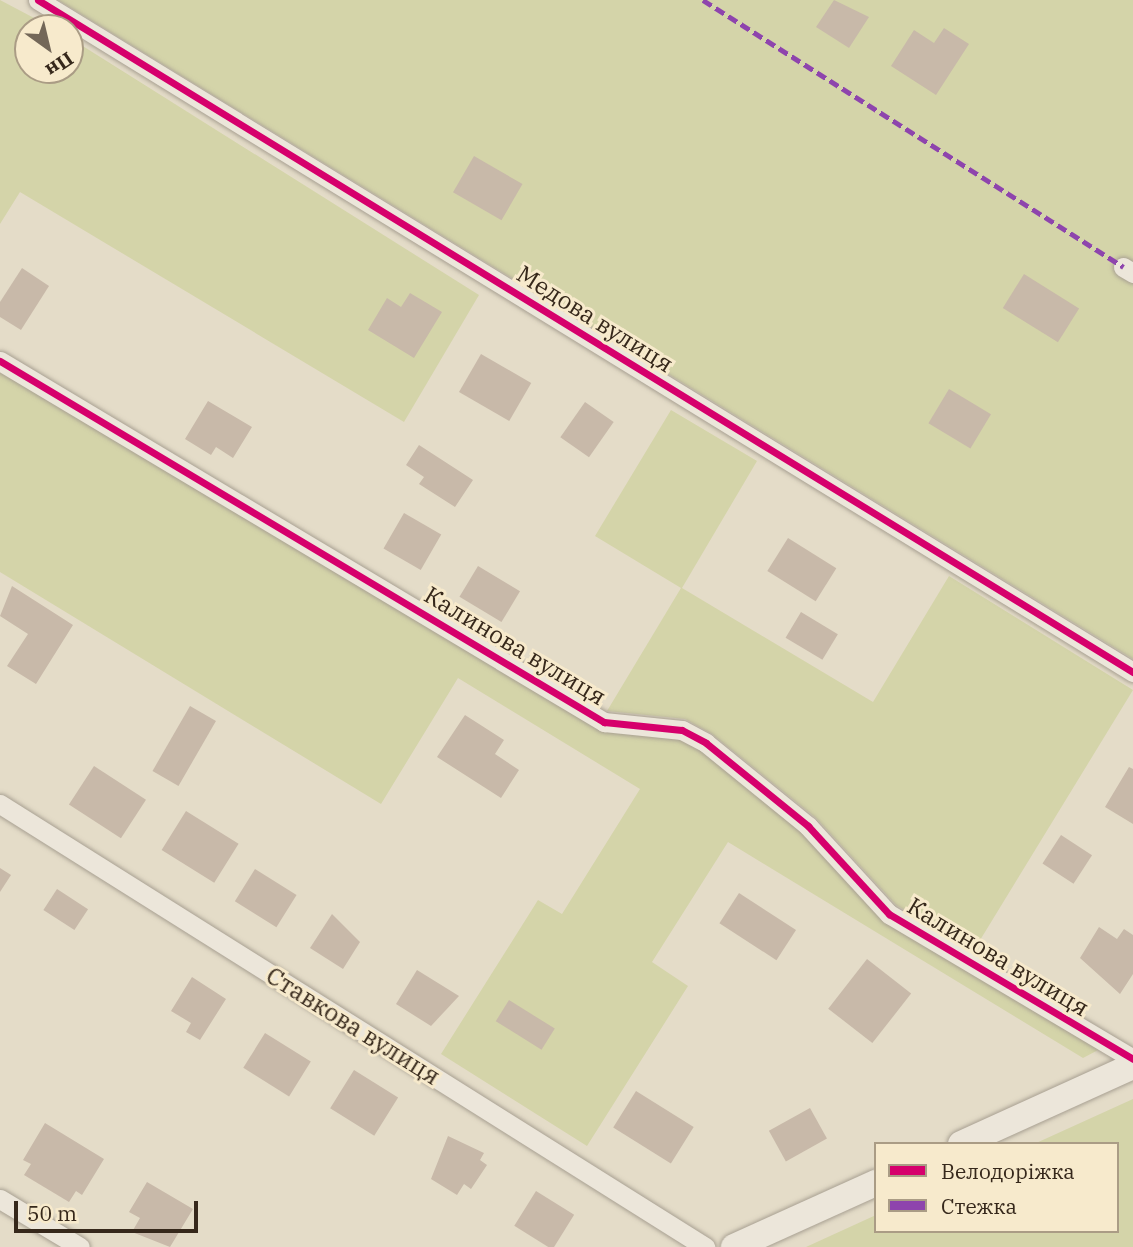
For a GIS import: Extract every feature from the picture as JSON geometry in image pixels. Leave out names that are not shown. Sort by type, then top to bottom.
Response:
[{"type":"street","name":"Медова вулиця","points":[[38,0],[1133,672]]},
{"type":"street","name":"Калинова вулиця","points":[[0,361],[604,722],[681,730],[706,743],[808,826],[889,914],[1133,1059]]},
{"type":"street","name":"Ставкова вулиця","points":[[0,804],[705,1247]]},
{"type":"street","points":[[965,1142],[1133,1066]]},
{"type":"street","points":[[734,1247],[874,1184]]},
{"type":"street","points":[[0,1199],[80,1247]]},
{"type":"green space","points":[[0,0],[26,14],[14,14],[14,84],[84,84],[84,47],[479,295],[404,422],[20,192],[0,224]]},
{"type":"green space","points":[[58,0],[1133,0],[1133,659],[84,14]]},
{"type":"green space","points":[[0,371],[601,730],[679,738],[701,750],[802,832],[883,921],[1100,1049],[1083,1058],[728,842],[652,962],[688,986],[587,1146],[441,1054],[538,900],[562,914],[640,789],[458,678],[381,804],[0,572]]},
{"type":"green space","points":[[671,410],[757,461],[682,588],[873,702],[949,576],[1133,690],[974,950],[896,905],[816,818],[712,734],[685,719],[607,711],[681,588],[595,536]]},
{"type":"green space","points":[[1133,1099],[1133,1247],[806,1247],[874,1216],[874,1233],[1119,1233],[1119,1142],[1038,1142]]},
{"type":"building","points":[[834,0],[869,17],[849,48],[816,27]]},
{"type":"building","points":[[944,28],[969,44],[936,95],[891,66],[914,30],[934,43]]},
{"type":"building","points":[[474,156],[522,184],[501,220],[453,192]]},
{"type":"building","points":[[22,268],[49,286],[21,330],[0,317],[0,302]]},
{"type":"building","points":[[1024,274],[1079,308],[1058,342],[1003,308]]},
{"type":"building","points":[[410,293],[442,312],[414,358],[368,330],[387,298],[401,307]]},
{"type":"building","points":[[481,354],[531,383],[509,421],[459,392]]},
{"type":"building","points":[[949,389],[991,414],[970,449],[928,423]]},
{"type":"building","points":[[208,401],[252,427],[233,458],[216,447],[211,455],[185,439]]},
{"type":"building","points":[[585,402],[614,422],[589,457],[560,437]]},
{"type":"building","points":[[419,445],[473,480],[455,507],[419,484],[424,477],[406,465]]},
{"type":"building","points":[[404,513],[441,534],[421,570],[384,549]]},
{"type":"building","points":[[788,538],[836,568],[816,601],[767,571]]},
{"type":"building","points":[[478,566],[520,591],[501,622],[459,597]]},
{"type":"building","points":[[12,586],[73,625],[36,684],[7,666],[28,634],[0,616]]},
{"type":"building","points":[[801,612],[838,634],[822,660],[786,638]]},
{"type":"building","points":[[190,706],[216,721],[178,786],[153,771]]},
{"type":"building","points":[[465,715],[504,740],[495,754],[519,770],[501,798],[437,757]]},
{"type":"building","points":[[94,766],[146,800],[121,838],[69,805]]},
{"type":"building","points":[[1129,767],[1133,769],[1133,824],[1105,807]]},
{"type":"building","points":[[186,811],[239,844],[214,883],[162,850]]},
{"type":"building","points":[[1061,835],[1092,855],[1074,884],[1042,864]]},
{"type":"building","points":[[0,868],[11,875],[0,892]]},
{"type":"building","points":[[255,869],[297,895],[276,927],[235,901]]},
{"type":"building","points":[[57,889],[88,909],[74,930],[43,910]]},
{"type":"building","points":[[739,893],[796,930],[776,960],[719,923]]},
{"type":"building","points":[[332,914],[360,942],[343,969],[310,948]]},
{"type":"building","points":[[1099,927],[1117,939],[1124,929],[1133,935],[1133,974],[1120,994],[1080,958]]},
{"type":"building","points":[[867,959],[911,993],[872,1043],[828,1009]]},
{"type":"building","points":[[417,970],[459,996],[431,1026],[396,1004]]},
{"type":"building","points":[[192,977],[226,999],[200,1040],[186,1032],[191,1023],[171,1011]]},
{"type":"building","points":[[509,1000],[555,1029],[542,1050],[496,1021]]},
{"type":"building","points":[[265,1033],[311,1062],[289,1096],[243,1068]]},
{"type":"building","points":[[354,1070],[398,1098],[374,1136],[330,1108]]},
{"type":"building","points":[[636,1091],[694,1127],[671,1164],[613,1127]]},
{"type":"building","points":[[810,1108],[827,1139],[786,1161],[769,1131]]},
{"type":"building","points":[[45,1123],[104,1159],[82,1195],[76,1191],[69,1202],[24,1175],[31,1164],[23,1160]]},
{"type":"building","points":[[448,1136],[484,1153],[480,1160],[487,1165],[471,1189],[464,1184],[457,1195],[431,1179]]},
{"type":"building","points":[[147,1182],[193,1209],[170,1247],[132,1232],[140,1218],[129,1212]]},
{"type":"building","points":[[536,1191],[574,1215],[554,1247],[548,1247],[514,1226]]},
{"type":"marked path","points":[[703,0],[1123,267]]},
{"type":"cycle path","points":[[38,0],[1133,672]]},
{"type":"cycle path","points":[[0,361],[604,722],[682,730],[706,743],[808,826],[889,914],[1133,1059]]}]
